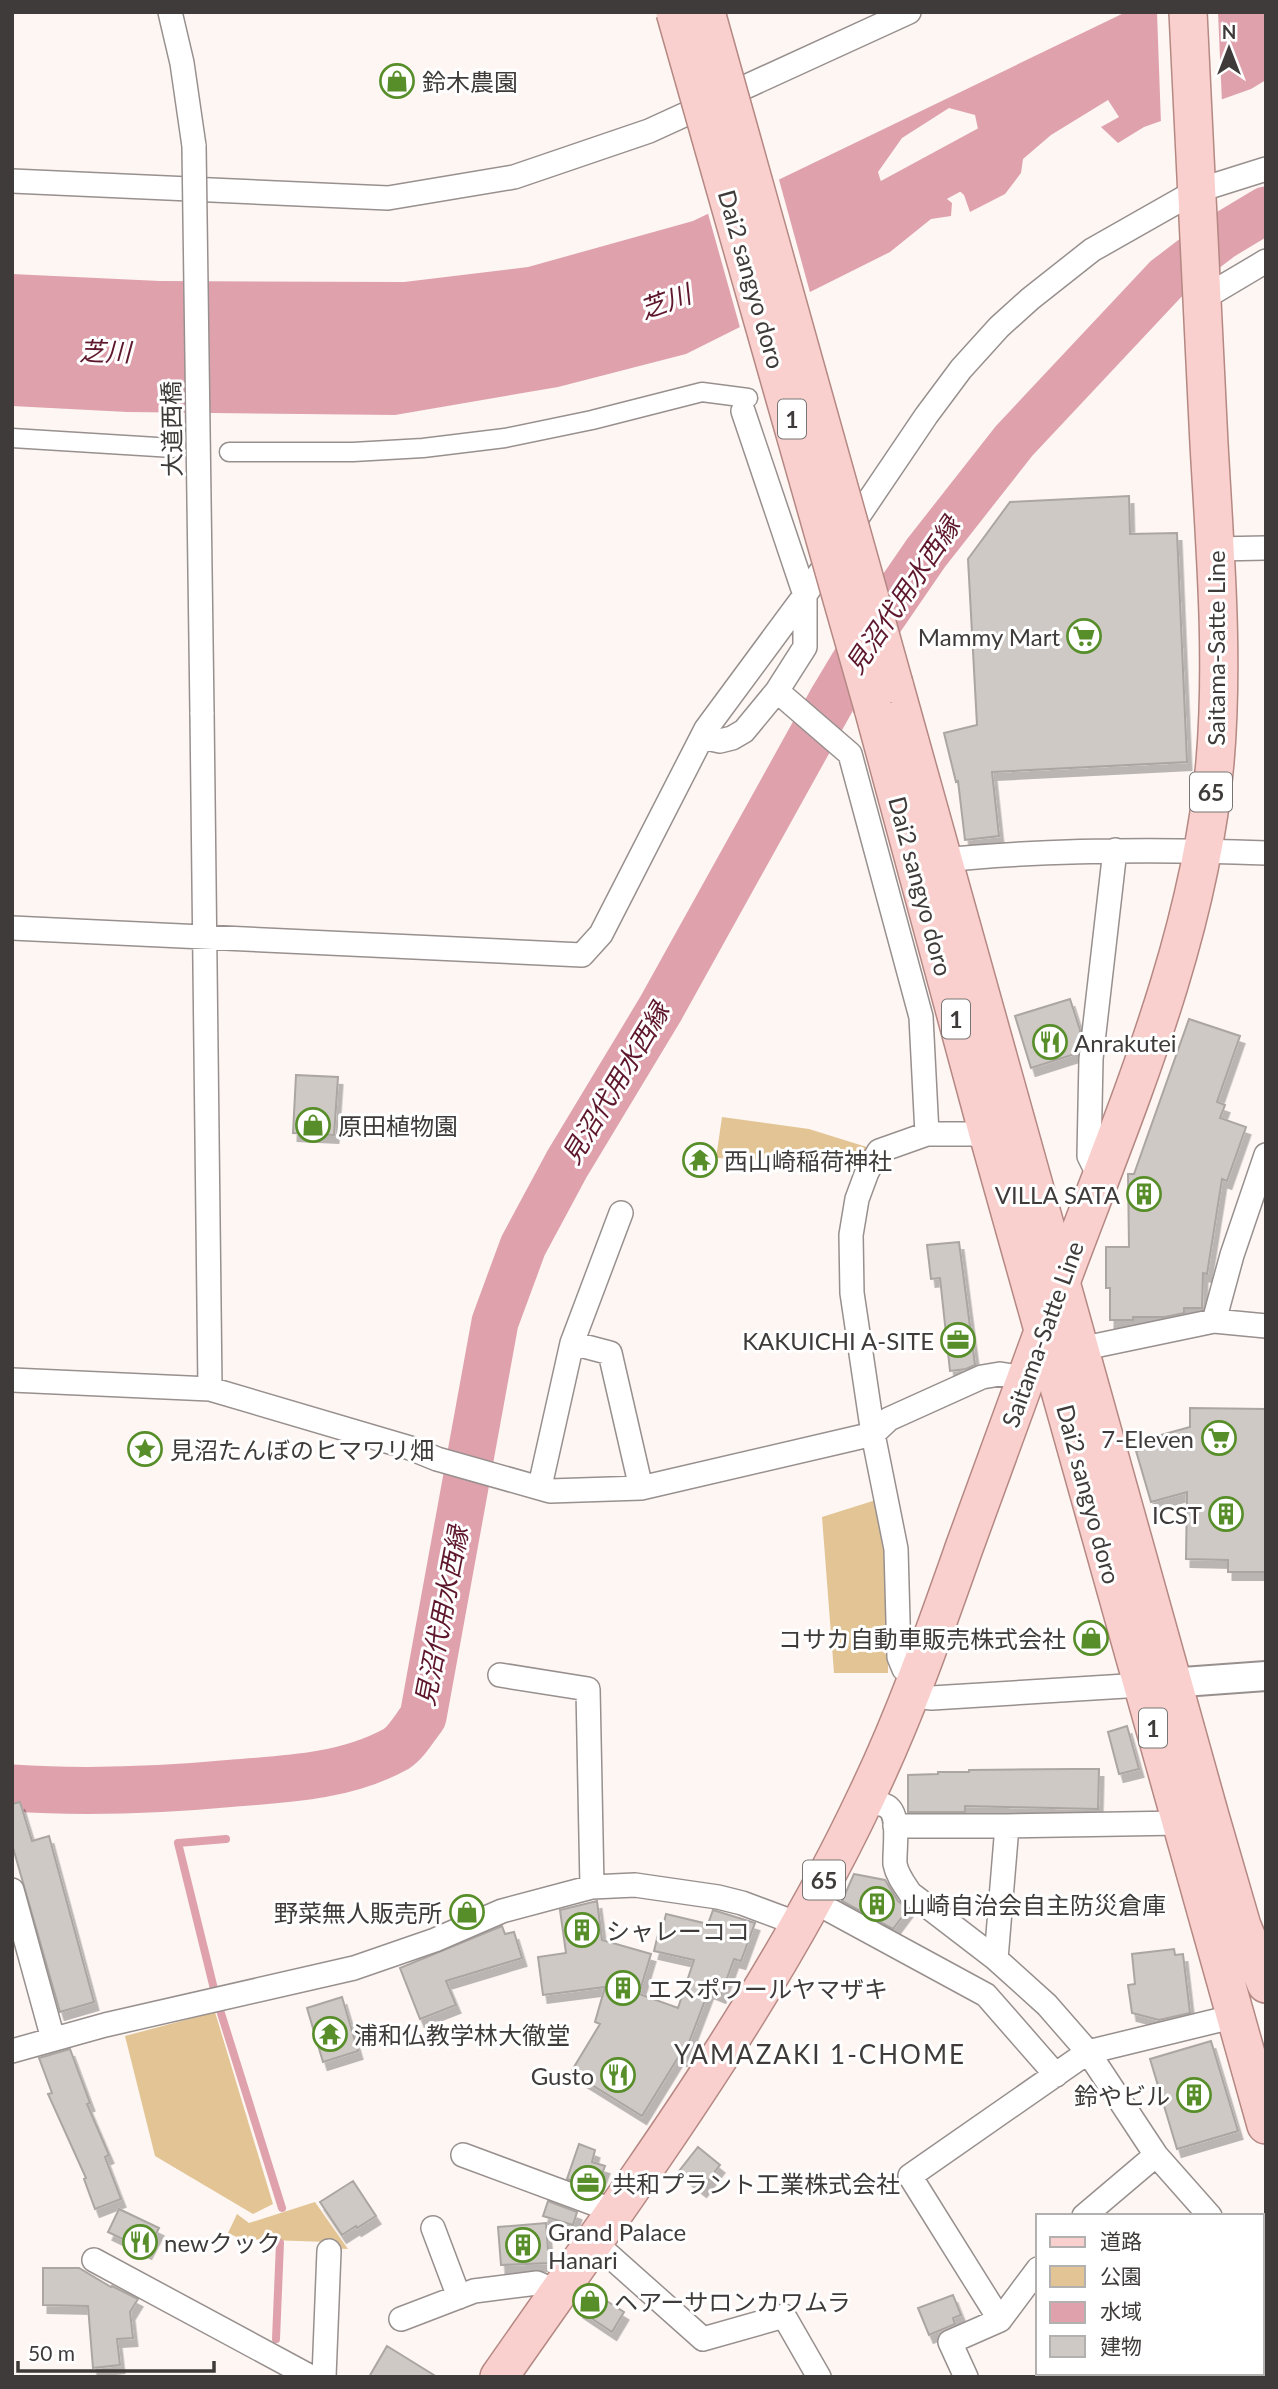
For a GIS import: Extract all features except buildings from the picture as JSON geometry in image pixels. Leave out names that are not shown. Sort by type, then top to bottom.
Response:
[{"type":"main road","name":"Dai2 sangyo doro","points":[[676,12],[883,696]]},
{"type":"main road","name":"Dai2 sangyo doro","points":[[706,12],[883,696],[912,864],[988,1134],[1044,1329],[1157,1683],[1242,1926],[1266,1984]]},
{"type":"main road","name":"Saitama-Satte Line","points":[[499,2377],[712,2072],[807,1913],[864,1801],[914,1689],[1025,1378],[1150,1047],[1185,927],[1204,850],[1216,747],[1217,631],[1188,12]]},
{"type":"main road","name":"Dai2 sangyo doro","points":[[912,864],[1061,1282],[1080,1349],[1157,1683],[1181,1822],[1266,2125]]},
{"type":"street","name":"大道西橋","points":[[170,12],[182,64],[194,146],[210,1389]]},
{"type":"street","points":[[12,181],[388,198],[514,177],[649,131],[909,12]]},
{"type":"street","points":[[12,928],[582,955],[601,934],[702,737],[805,595],[937,400],[961,369],[999,327],[1092,250],[1196,191],[1266,169]]},
{"type":"street","points":[[1201,289],[1266,261]]},
{"type":"street","points":[[229,452],[423,449],[517,436],[702,392],[746,405],[805,595],[805,647],[777,691],[750,726],[738,735],[720,741],[702,737]]},
{"type":"street","points":[[12,438],[173,448]]},
{"type":"street","points":[[1215,549],[1266,548]]},
{"type":"street","points":[[777,691],[850,754],[912,864],[927,1134]]},
{"type":"street","points":[[1100,1178],[1088,1156],[1091,1059],[1115,850]]},
{"type":"street","points":[[912,864],[1115,850],[1266,853]]},
{"type":"street","points":[[988,1134],[927,1134],[879,1151],[867,1172],[857,1199],[851,1235],[852,1293],[873,1434],[897,1549],[899,1657],[914,1689],[932,1698],[1266,1676]]},
{"type":"street","points":[[1214,1321],[1232,1255],[1266,1154]]},
{"type":"street","points":[[540,1486],[572,1343],[621,1213]]},
{"type":"street","points":[[1080,1349],[1214,1321],[1266,1326]]},
{"type":"street","points":[[572,1343],[610,1353],[641,1489]]},
{"type":"street","points":[[12,1380],[210,1389],[410,1448],[449,1463],[540,1486],[550,1491],[641,1489],[873,1434],[889,1419],[982,1377],[1000,1374],[1025,1378]]},
{"type":"street","points":[[500,1675],[589,1689],[592,1886]]},
{"type":"street","points":[[864,1801],[887,1806],[892,1812],[895,1826],[895,1865],[900,1879],[910,1893],[996,1959],[1047,2005],[1088,2052],[1156,2155],[1208,2214]]},
{"type":"street","points":[[895,1826],[1181,1822]]},
{"type":"street","points":[[996,1959],[1007,1826]]},
{"type":"street","points":[[12,2051],[354,1968],[435,1940],[502,1910],[592,1886],[635,1885],[807,1913],[986,1995],[1056,2075]]},
{"type":"street","points":[[12,1890],[53,2039]]},
{"type":"street","points":[[1000,2320],[910,2176],[1088,2052],[1236,2016]]},
{"type":"street","points":[[463,2155],[614,2211]]},
{"type":"street","points":[[1086,2214],[1156,2155]]},
{"type":"street","points":[[433,2228],[459,2297]]},
{"type":"street","points":[[593,2241],[703,2339],[785,2316],[819,2377]]},
{"type":"street","points":[[324,2377],[329,2251]]},
{"type":"street","points":[[94,2260],[277,2369],[311,2377]]},
{"type":"street","points":[[966,2377],[950,2342],[1000,2320],[1036,2272]]},
{"type":"street","points":[[401,2319],[474,2291],[537,2283],[558,2292]]},
{"type":"green space","points":[[722,1117],[809,1129],[870,1148],[861,1163],[716,1158]]},
{"type":"green space","points":[[879,1499],[890,1549],[888,1673],[834,1673],[822,1517]]},
{"type":"green space","points":[[215,2012],[273,2204],[253,2214],[155,2156],[125,2036]]},
{"type":"green space","points":[[315,2202],[348,2249],[328,2248],[328,2242],[241,2239],[228,2233],[237,2214],[249,2223]]},
{"type":"water","points":[[1126,12],[1266,12],[1266,80],[1251,89],[1144,127],[1118,143],[1101,127],[1119,117],[1108,100],[1051,135],[1023,159],[1021,173],[1005,194],[970,212],[964,195],[954,186],[937,191],[952,203],[951,216],[931,219],[890,252],[686,354],[558,387],[395,415],[127,412],[12,406],[12,274],[160,281],[404,282],[528,267],[693,221]],"holes":[[[949,108],[975,115],[978,129],[974,145],[914,198],[902,187],[882,185],[878,172],[902,138]]]},
{"type":"pier","points":[[1157,12],[1218,12],[1222,103],[1161,124]]},
{"type":"pier","points":[[778,176],[811,296],[741,331],[707,210]]},
{"type":"waterway","name":"芝川","points":[[851,224],[995,146]]},
{"type":"waterway","name":"見沼代用水西縁","points":[[12,1788],[124,1790],[297,1778],[358,1765],[396,1749],[407,1739],[423,1717],[495,1322],[523,1246],[567,1164],[661,1008],[833,698],[878,623],[926,553],[1014,441],[1166,279],[1221,237],[1266,210]]},
{"type":"waterway","points":[[215,1993],[178,1843],[226,1839]]},
{"type":"waterway","points":[[220,2010],[282,2208]]},
{"type":"waterway","points":[[276,2339],[280,2243]]},
{"type":"place","name":"鈴木農園","points":[[397,81]]},
{"type":"place","name":"Mammy Mart","points":[[1084,636]]},
{"type":"place","name":"Anrakutei","points":[[1050,1042]]},
{"type":"place","name":"原田植物園","points":[[313,1125]]},
{"type":"place","name":"西山崎稲荷神社","points":[[700,1160]]},
{"type":"place","name":"VILLA SATA","points":[[1144,1194]]},
{"type":"place","name":"KAKUICHI A-SITE","points":[[958,1340]]},
{"type":"place","name":"7-Eleven","points":[[1219,1438]]},
{"type":"place","name":"見沼たんぼのヒマワリ畑","points":[[145,1449]]},
{"type":"place","name":"ICST","points":[[1226,1514]]},
{"type":"place","name":"コサカ自動車販売株式会社","points":[[1091,1638]]},
{"type":"place","name":"山崎自治会自主防災倉庫","points":[[877,1904]]},
{"type":"place","name":"野菜無人販売所","points":[[467,1912]]},
{"type":"place","name":"シャレーココ","points":[[582,1930]]},
{"type":"place","name":"エスポワールヤマザキ","points":[[623,1988]]},
{"type":"place","name":"浦和仏教学林大徹堂","points":[[330,2034]]},
{"type":"place","name":"Gusto","points":[[618,2075]]},
{"type":"place","name":"鈴やビル","points":[[1194,2095]]},
{"type":"place","name":"共和プラント工業株式会社","points":[[588,2183]]},
{"type":"place","name":"newクック","points":[[140,2242]]},
{"type":"place","name":"Grand Palace Hanari","points":[[523,2245]]},
{"type":"place","name":"ヘアーサロンカワムラ","points":[[590,2301]]},
{"type":"district","name":"YAMAZAKI 1-CHOME","points":[[820,2054]]}]
